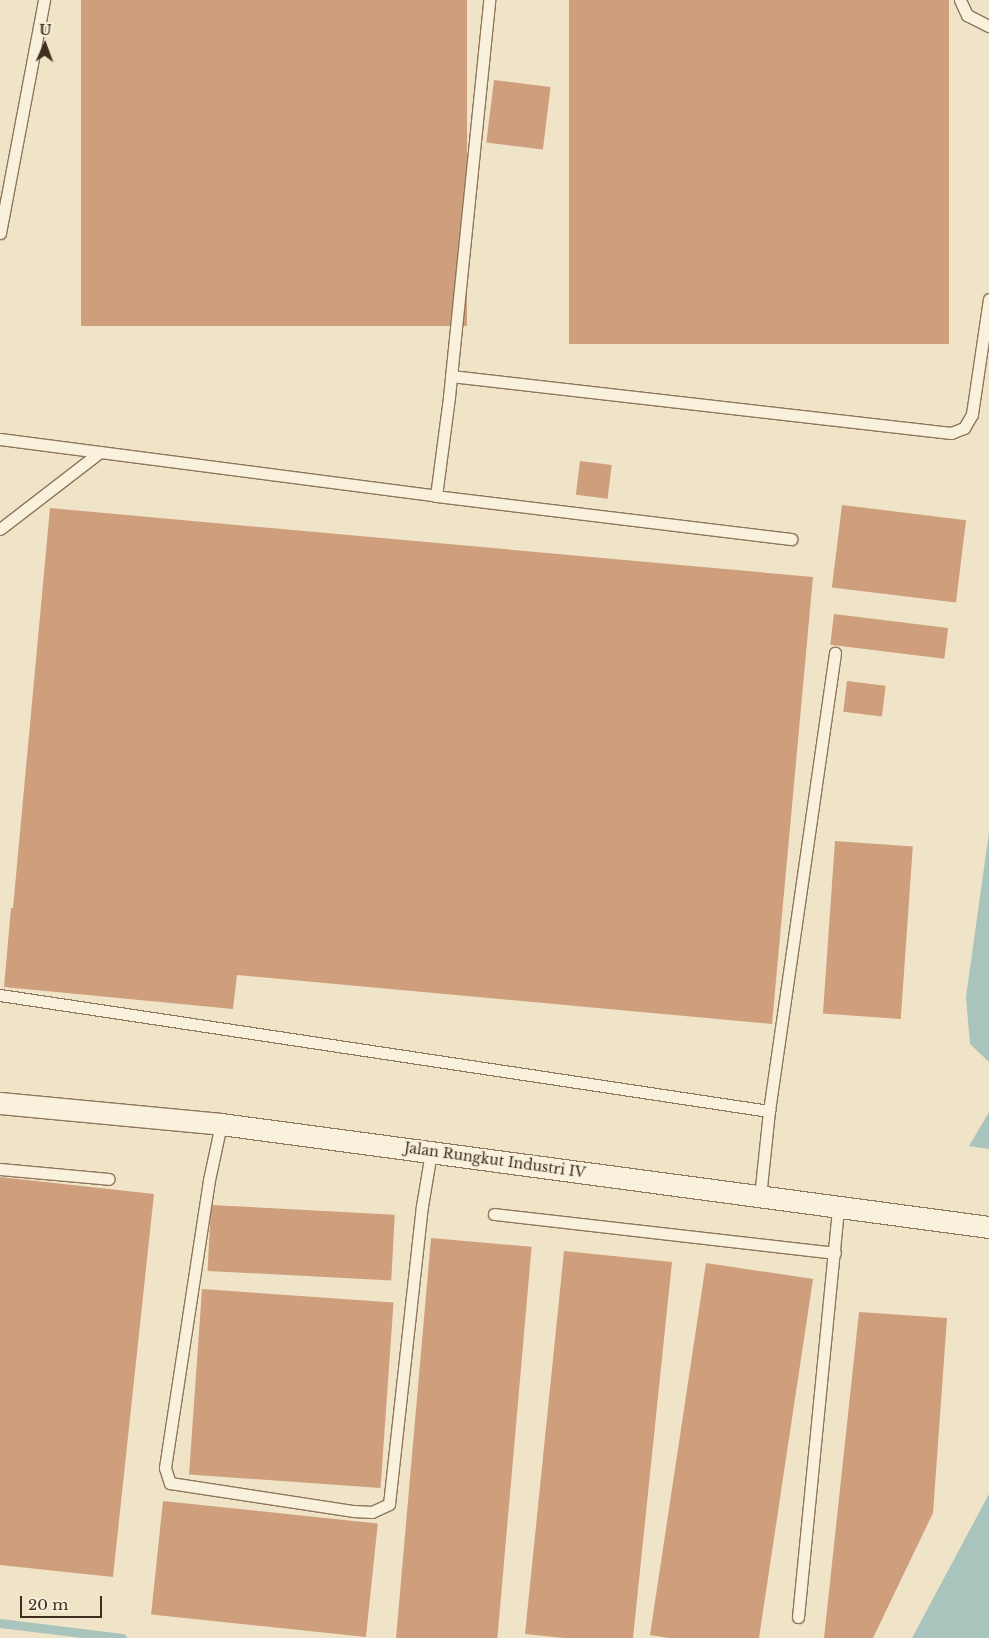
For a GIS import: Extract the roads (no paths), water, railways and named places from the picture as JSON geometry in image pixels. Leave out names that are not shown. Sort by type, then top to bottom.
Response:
[{"type":"street","name":"Jalan Rungkut Industri IV","points":[[0,1103],[221,1124],[989,1226]]},
{"type":"lane","points":[[0,233],[44,0]]},
{"type":"lane","points":[[436,496],[441,445],[449,396],[489,0]]},
{"type":"lane","points":[[960,0],[967,15],[989,26]]},
{"type":"lane","points":[[451,376],[951,433],[964,428],[972,414],[989,300]]},
{"type":"lane","points":[[0,439],[436,496],[791,539]]},
{"type":"lane","points":[[0,529],[100,452]]},
{"type":"lane","points":[[760,1196],[769,1111],[835,653]]},
{"type":"lane","points":[[0,995],[769,1111]]},
{"type":"lane","points":[[221,1124],[209,1180],[167,1458],[166,1468],[170,1483],[354,1511],[372,1512],[389,1504],[422,1206],[431,1152]]},
{"type":"lane","points":[[0,1169],[109,1179]]},
{"type":"lane","points":[[798,1617],[835,1253],[838,1206]]},
{"type":"lane","points":[[494,1214],[835,1253]]},
{"type":"water","points":[[989,832],[989,1062],[970,1044],[966,997]]},
{"type":"water","points":[[989,1112],[989,1149],[969,1146]]},
{"type":"water","points":[[989,1494],[989,1638],[912,1638]]},
{"type":"waterway","points":[[0,1623],[122,1638]]}]
